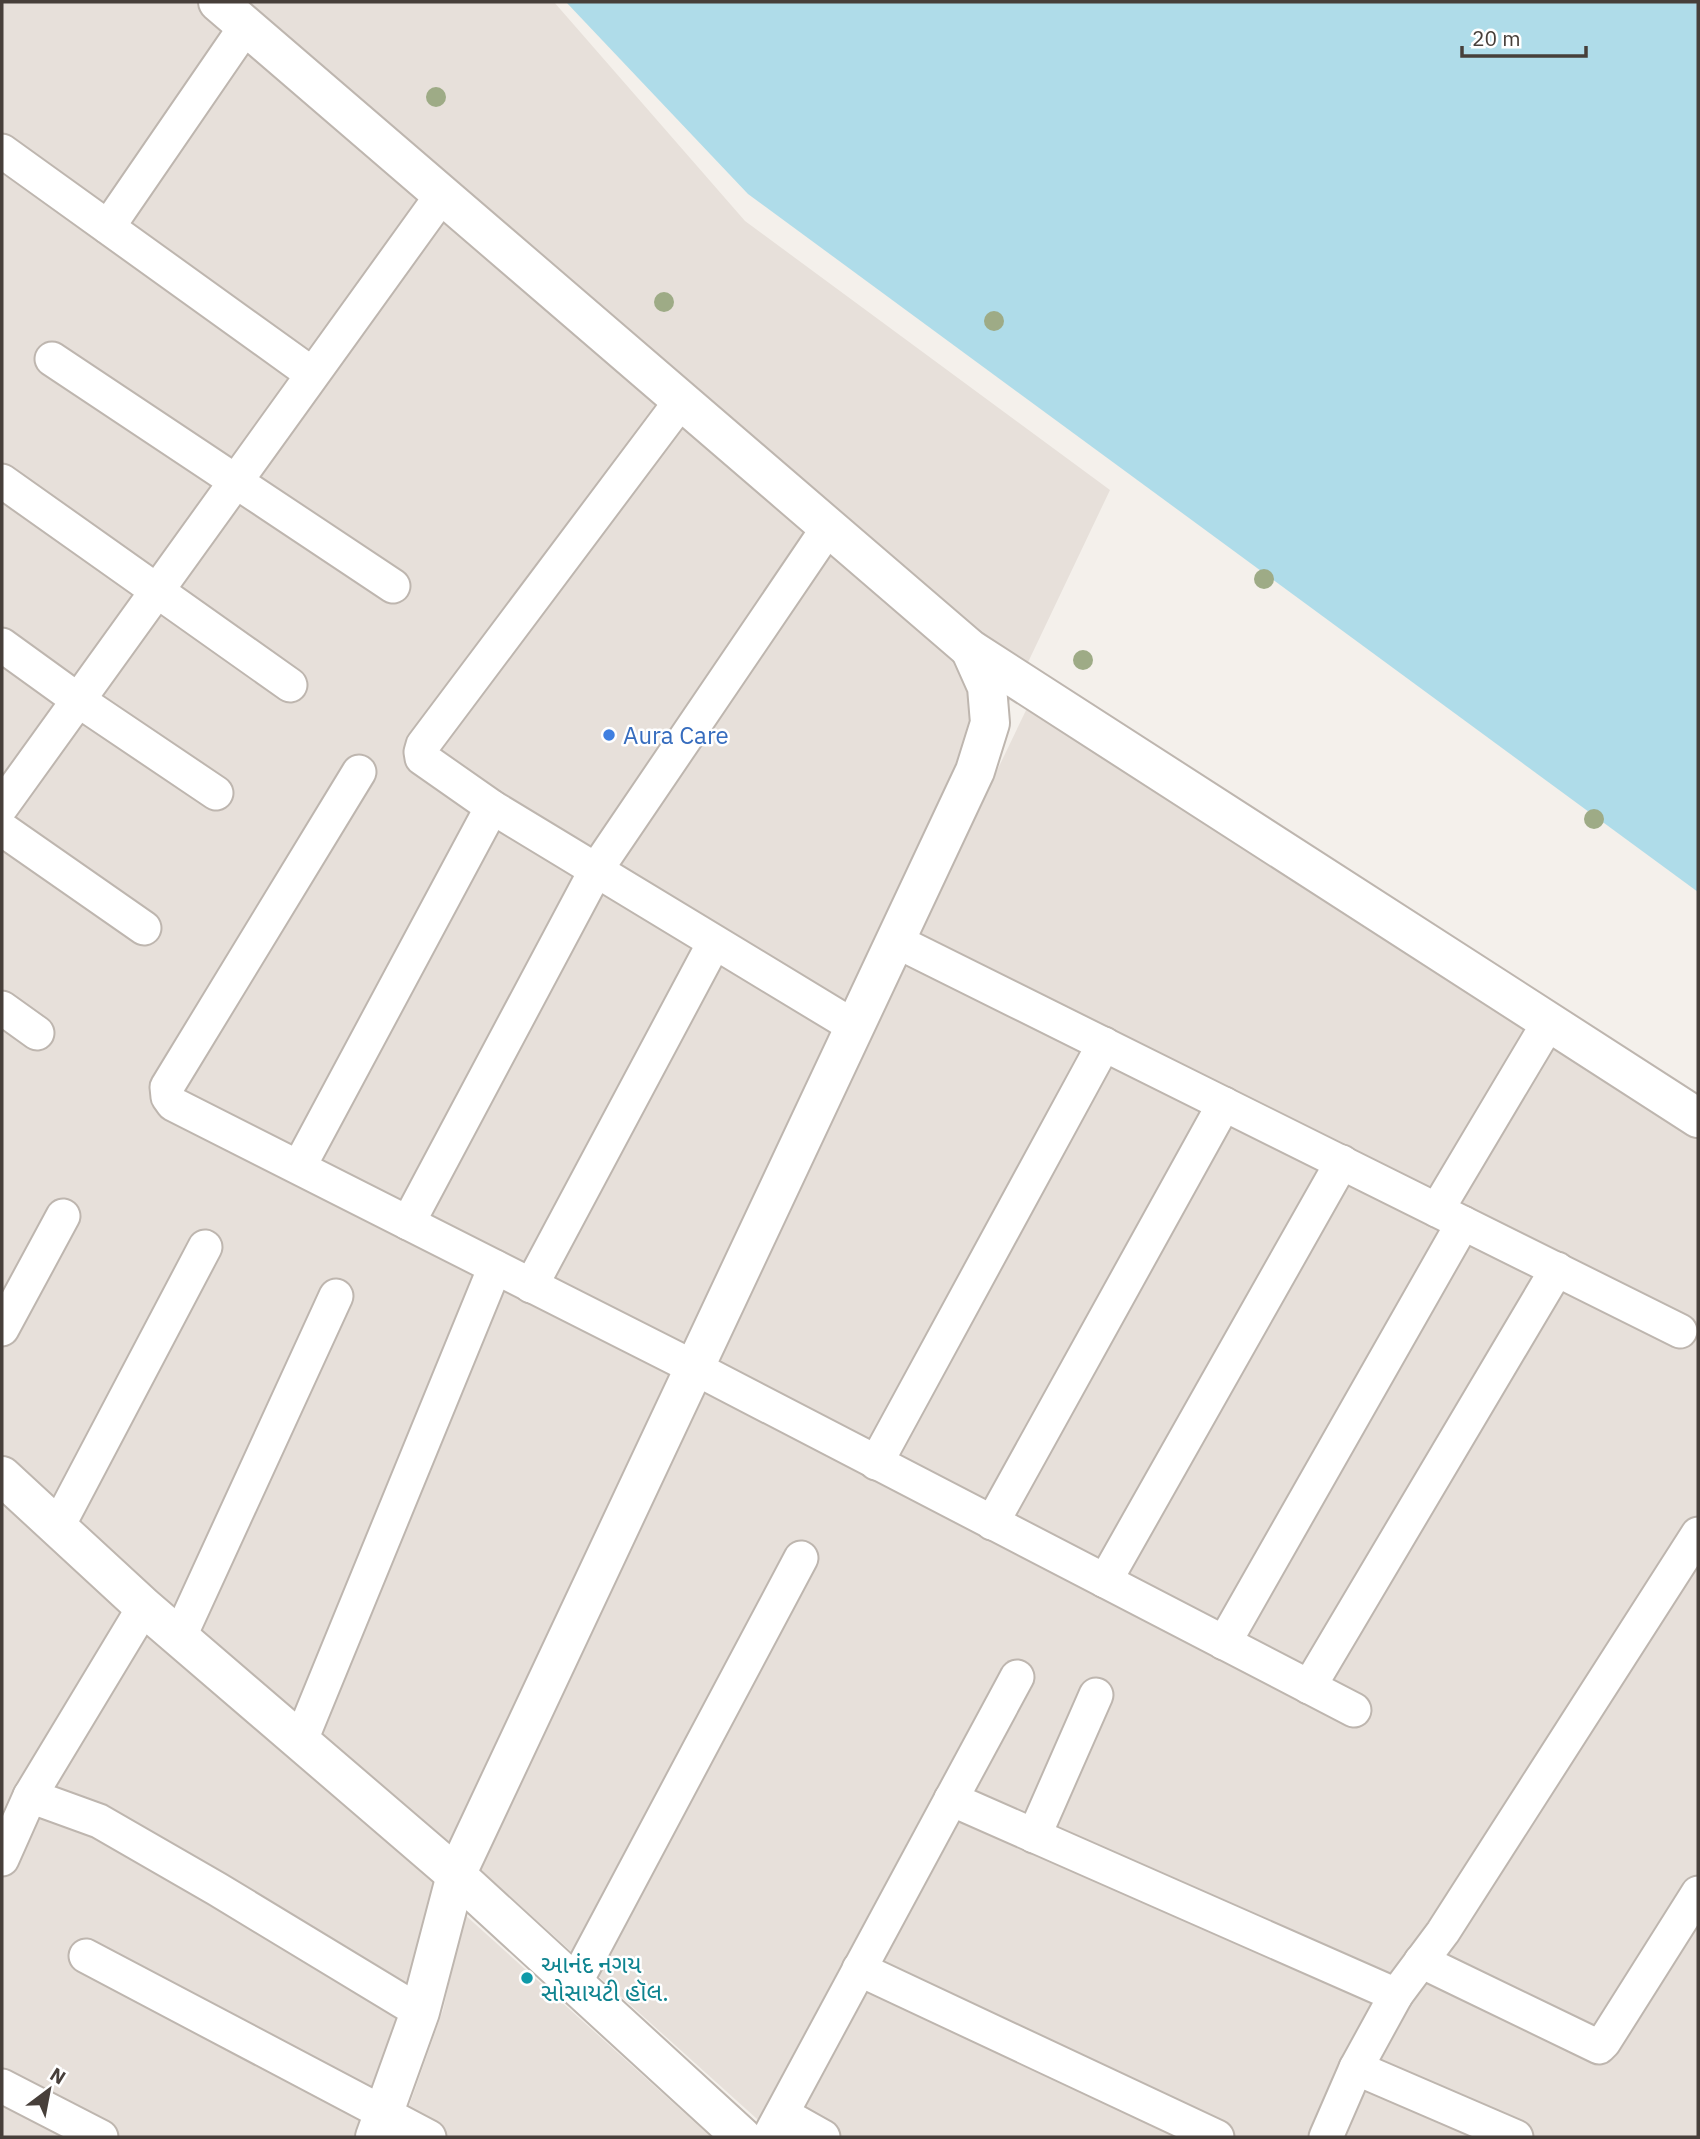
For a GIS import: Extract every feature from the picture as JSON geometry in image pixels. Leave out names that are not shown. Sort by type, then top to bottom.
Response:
[{"type":"street","points":[[108,227],[232,14],[970,649],[1698,1118]]},
{"type":"street","points":[[2,151],[312,374]]},
{"type":"street","points":[[2,806],[442,195]]},
{"type":"street","points":[[52,359],[393,586]]},
{"type":"street","points":[[681,401],[423,745],[422,758],[492,807],[855,1027]]},
{"type":"street","points":[[2,481],[290,685]]},
{"type":"street","points":[[408,1223],[596,870],[828,528]]},
{"type":"street","points":[[2,645],[216,793]]},
{"type":"street","points":[[380,2125],[420,2011],[456,1875],[975,771],[990,723],[987,687],[970,649]]},
{"type":"street","points":[[359,772],[174,1075],[166,1092],[173,1104],[695,1368],[1354,1710]]},
{"type":"street","points":[[299,1167],[492,807]]},
{"type":"street","points":[[2,829],[144,928]]},
{"type":"street","points":[[895,941],[1680,1331]]},
{"type":"street","points":[[531,1286],[714,943]]},
{"type":"street","points":[[2,1008],[37,1034]]},
{"type":"street","points":[[1224,1643],[1450,1216],[1549,1022]]},
{"type":"street","points":[[876,1463],[1104,1045]]},
{"type":"street","points":[[992,1523],[1224,1104]]},
{"type":"street","points":[[1105,1581],[1342,1162]]},
{"type":"street","points":[[2,1329],[63,1216]]},
{"type":"street","points":[[58,1526],[205,1247]]},
{"type":"street","points":[[301,1740],[495,1267]]},
{"type":"street","points":[[1309,1687],[1557,1269]]},
{"type":"street","points":[[179,1638],[336,1296]]},
{"type":"street","points":[[2,1476],[179,1638],[456,1875],[742,2137]]},
{"type":"street","points":[[1326,2137],[1356,2068],[1396,1995],[1450,1920],[1698,1534]]},
{"type":"street","points":[[575,1983],[801,1558]]},
{"type":"street","points":[[2,1859],[30,1796],[144,1607]]},
{"type":"street","points":[[822,2137],[776,2125],[1017,1676]]},
{"type":"street","points":[[1034,1836],[1096,1695]]},
{"type":"street","points":[[30,1796],[99,1821],[420,2011]]},
{"type":"street","points":[[951,1799],[1396,1995]]},
{"type":"street","points":[[1421,1961],[1599,2047],[1698,1893]]},
{"type":"street","points":[[86,1956],[380,2125],[429,2137]]},
{"type":"street","points":[[859,1969],[1217,2137]]},
{"type":"street","points":[[1356,2068],[1516,2137]]},
{"type":"street","points":[[2,2086],[101,2137]]},
{"type":"shaded area","points":[[2,2],[554,2],[745,221],[1110,490],[455,1866],[2,1468]]},
{"type":"shaded area","points":[[1030,702],[1698,1136],[1698,2137],[777,2137],[472,1862]]},
{"type":"shaded area","points":[[2,1491],[448,1880],[364,2137],[2,2137]]},
{"type":"shaded area","points":[[464,1914],[711,2137],[398,2137],[443,2010]]},
{"type":"water","points":[[566,2],[1698,2],[1698,892],[748,194]]},
{"type":"place","name":"Aura Care","points":[[609,735]]},
{"type":"place","name":"આનંદ નગય સોસાયટી હૉલ.","points":[[527,1978]]}]
